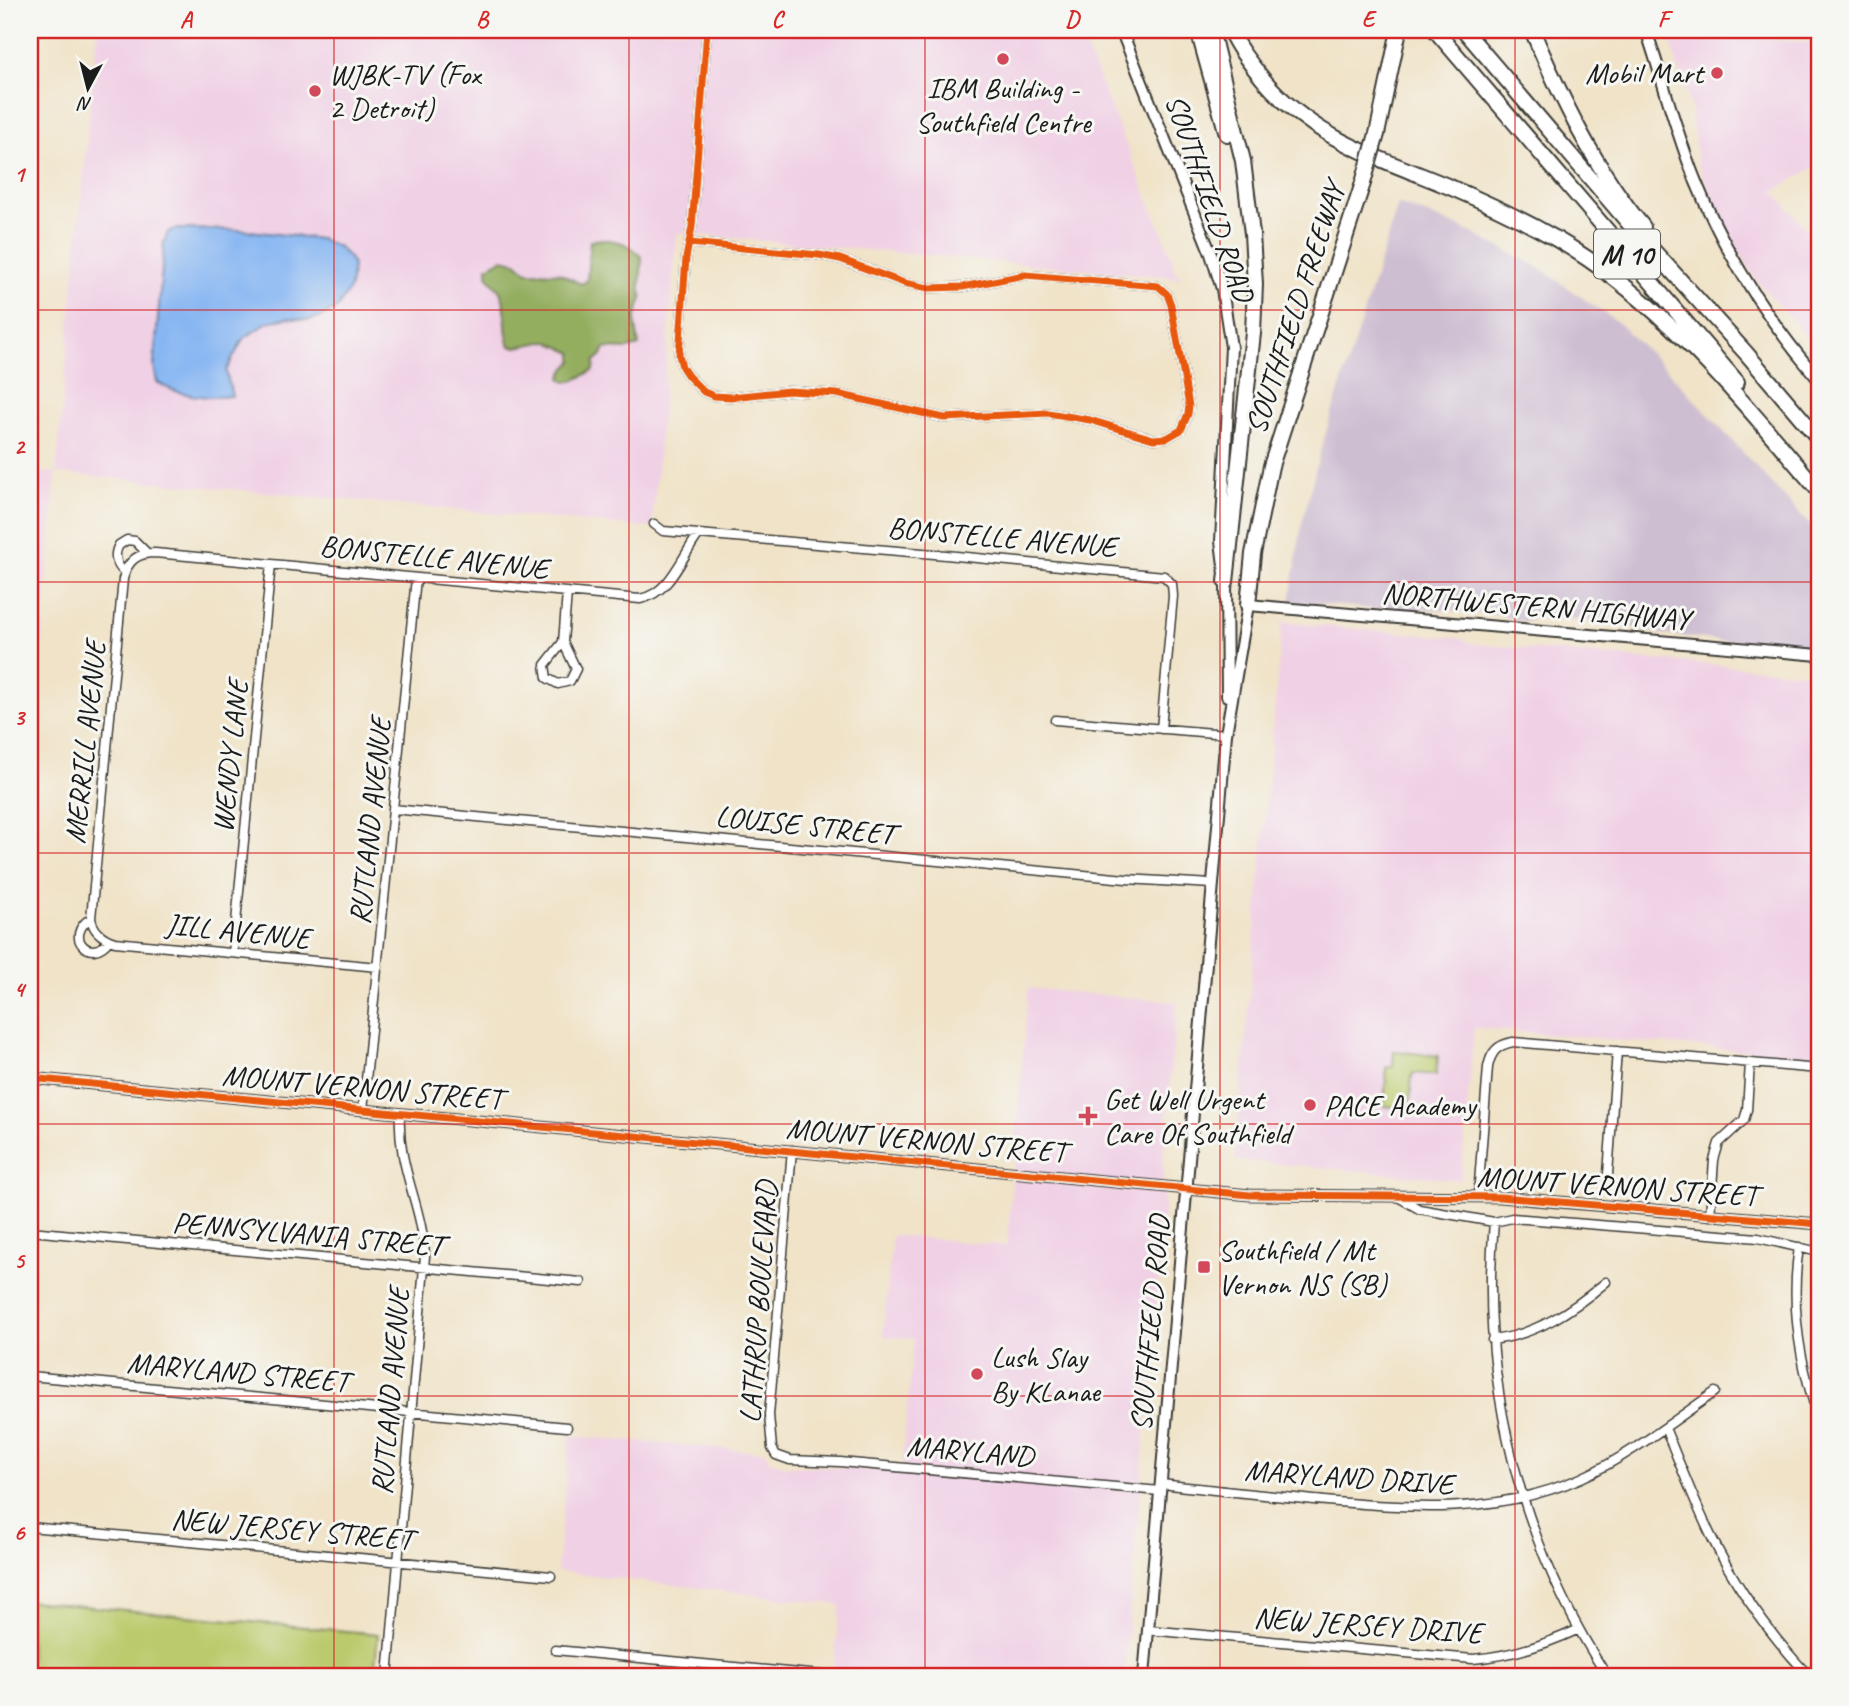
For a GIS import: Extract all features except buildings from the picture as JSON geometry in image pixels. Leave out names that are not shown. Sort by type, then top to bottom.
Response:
[{"type":"highway","points":[[1198,30],[1234,162],[1244,185]]},
{"type":"highway","points":[[1211,30],[1243,161],[1254,253],[1254,304],[1226,582]]},
{"type":"highway","points":[[1230,30],[1252,65],[1273,90],[1303,119],[1324,134],[1518,218],[1588,259],[1624,286],[1703,356],[1819,491]]},
{"type":"highway","name":"SOUTHFIELD FREEWAY","points":[[1248,605],[1253,554],[1271,467],[1363,183],[1394,64],[1399,30]]},
{"type":"highway","name":"M 10","points":[[1435,30],[1819,478]]},
{"type":"highway","name":"M 10","points":[[1464,30],[1632,227],[1746,353],[1819,439]]},
{"type":"highway","points":[[1532,30],[1568,109],[1603,169],[1639,222],[1746,353]]},
{"type":"main road","name":"SOUTHFIELD ROAD","points":[[1121,30],[1206,242],[1222,289],[1231,369],[1221,541],[1226,582],[1226,728],[1144,1676]]},
{"type":"main road","points":[[1646,30],[1695,180],[1721,237],[1756,298],[1794,351],[1819,380]]},
{"type":"main road","name":"SOUTHFIELD ROAD","points":[[1226,728],[1248,605]]},
{"type":"main road","name":"NORTHWESTERN HIGHWAY","points":[[1248,605],[1819,655]]},
{"type":"street","points":[[690,243],[830,257],[904,284],[929,288],[962,287],[1025,275],[1158,286],[1167,294],[1171,305],[1188,394],[1188,414],[1181,430],[1160,439],[1090,420],[1048,413],[944,418],[837,394],[789,391],[731,397],[709,394],[688,376],[679,355],[707,30]]},
{"type":"street","name":"BONSTELLE AVENUE","points":[[654,524],[663,531],[1156,573],[1170,579],[1174,596],[1161,729]]},
{"type":"street","name":"BONSTELLE AVENUE","points":[[134,558],[147,553],[630,600],[656,594],[666,584],[699,534]]},
{"type":"street","points":[[125,573],[120,569],[116,558],[119,545],[127,540],[135,541],[147,553]]},
{"type":"street","name":"MERRILL AVENUE","points":[[97,932],[91,918],[125,573],[134,558]]},
{"type":"street","name":"WENDY LANE","points":[[233,953],[271,564]]},
{"type":"street","name":"RUTLAND AVENUE","points":[[363,1110],[416,578]]},
{"type":"street","points":[[563,642],[545,665],[547,678],[558,684],[570,681],[576,669],[563,642],[567,593]]},
{"type":"street","points":[[1055,720],[1161,729],[1226,728]]},
{"type":"street","name":"LOUISE STREET","points":[[393,809],[1126,879],[1213,884]]},
{"type":"street","points":[[91,918],[80,928],[78,934],[81,945],[86,949],[96,950],[109,940]]},
{"type":"street","name":"JILL AVENUE","points":[[97,932],[109,940],[378,967]]},
{"type":"street","points":[[1478,1196],[1488,1067],[1492,1053],[1497,1048],[1513,1042],[1819,1069]]},
{"type":"street","points":[[1608,1174],[1618,1051]]},
{"type":"street","points":[[1710,1216],[1714,1160],[1719,1143],[1744,1120],[1750,1063]]},
{"type":"street","name":"MOUNT VERNON STREET","points":[[30,1079],[1269,1196],[1478,1196],[1819,1224]]},
{"type":"street","name":"RUTLAND AVENUE","points":[[388,1676],[425,1268],[421,1217],[403,1164],[400,1113]]},
{"type":"street","name":"LATHRUP BOULEVARD","points":[[776,1455],[772,1448],[769,1415],[792,1150]]},
{"type":"street","points":[[1395,1196],[1419,1209],[1494,1222],[1513,1218],[1743,1236],[1819,1252]]},
{"type":"street","points":[[1494,1222],[1490,1273],[1492,1340],[1504,1428],[1523,1497],[1544,1553],[1579,1629],[1608,1676]]},
{"type":"street","name":"PENNSYLVANIA STREET","points":[[30,1231],[581,1282]]},
{"type":"street","points":[[1799,1247],[1796,1270],[1798,1324],[1804,1368],[1819,1419]]},
{"type":"street","points":[[1492,1340],[1541,1326],[1578,1305],[1606,1282]]},
{"type":"street","name":"MARYLAND STREET","points":[[30,1376],[567,1427]]},
{"type":"street","name":"MARYLAND DRIVE","points":[[1161,1488],[1423,1508],[1475,1507],[1523,1497],[1591,1473],[1665,1428],[1715,1392]]},
{"type":"street","points":[[1665,1428],[1711,1536],[1733,1576],[1784,1650],[1809,1676]]},
{"type":"street","name":"MARYLAND","points":[[776,1455],[790,1460],[1161,1488]]},
{"type":"street","name":"NEW JERSEY STREET","points":[[30,1527],[551,1576]]},
{"type":"street","name":"NEW JERSEY DRIVE","points":[[1148,1630],[1473,1659],[1519,1652],[1546,1644],[1579,1629]]},
{"type":"street","points":[[555,1650],[735,1672],[831,1676]]},
{"type":"shaded area","points":[[97,30],[1079,30],[1172,257],[1174,270],[1182,278],[677,233],[652,528],[56,473]]},
{"type":"shaded area","points":[[1667,32],[1819,43],[1819,165],[1774,191],[1819,244],[1819,350],[1756,280],[1723,224],[1697,163],[1690,104]]},
{"type":"shaded area","points":[[1398,204],[1460,227],[1538,267],[1616,321],[1668,371],[1819,535],[1819,652],[1661,634],[1613,623],[1536,616],[1523,622],[1497,614],[1422,609],[1418,612],[1406,612],[1290,601],[1302,523],[1321,448]]},
{"type":"shaded area","points":[[30,471],[56,473],[30,783]]},
{"type":"shaded area","points":[[1282,622],[1460,638],[1474,644],[1819,674],[1819,1057],[1474,1028],[1461,1180],[1235,1160]]},
{"type":"shaded area","points":[[1028,988],[1177,1002],[1163,1163],[1164,1215],[1124,1676],[876,1676],[833,1672],[840,1605],[557,1571],[570,1436],[765,1452],[770,1461],[785,1466],[901,1473],[914,1339],[883,1336],[892,1235],[1007,1246]]},
{"type":"green space","points":[[601,239],[624,244],[642,258],[642,298],[635,320],[639,346],[627,349],[605,348],[595,361],[594,370],[566,382],[561,378],[573,361],[573,353],[547,341],[510,346],[502,297],[488,277],[487,271],[488,267],[502,259],[516,262],[528,272],[559,273],[581,284],[587,281],[590,241]]},
{"type":"green space","points":[[1394,1051],[1438,1056],[1436,1075],[1412,1075],[1410,1105],[1406,1108],[1384,1106],[1387,1067],[1393,1067]]},
{"type":"green space","points":[[30,1601],[378,1634],[374,1676],[30,1676]]},
{"type":"water","points":[[177,229],[241,230],[321,239],[339,247],[349,258],[353,265],[350,288],[338,307],[321,317],[308,320],[287,318],[268,322],[243,339],[226,371],[232,396],[203,397],[174,391],[157,382],[154,367],[164,243],[168,232]]},
{"type":"cycle path","points":[[689,243],[819,255],[840,259],[904,283],[929,288],[962,287],[1025,275],[1158,286],[1167,294],[1171,305],[1189,406],[1188,414],[1181,430],[1167,438],[1153,439],[1090,420],[1048,413],[944,418],[837,394],[789,391],[731,397],[714,396],[704,392],[688,376],[679,355],[707,30]]},
{"type":"cycle path","points":[[30,1078],[1250,1195],[1500,1197],[1819,1224]]},
{"type":"place","name":"IBM Building - Southfield Centre","points":[[1003,59]]},
{"type":"place","name":"Mobil Mart","points":[[1717,73]]},
{"type":"place","name":"WJBK-TV (Fox 2 Detroit)","points":[[315,91]]},
{"type":"place","name":"PACE Academy","points":[[1310,1105]]},
{"type":"place","name":"Get Well Urgent Care Of Southfield","points":[[1088,1116]]},
{"type":"place","name":"Southfield / Mt Vernon NS (SB)","points":[[1204,1267]]},
{"type":"place","name":"Lush Slay By KLanae","points":[[977,1374]]}]
